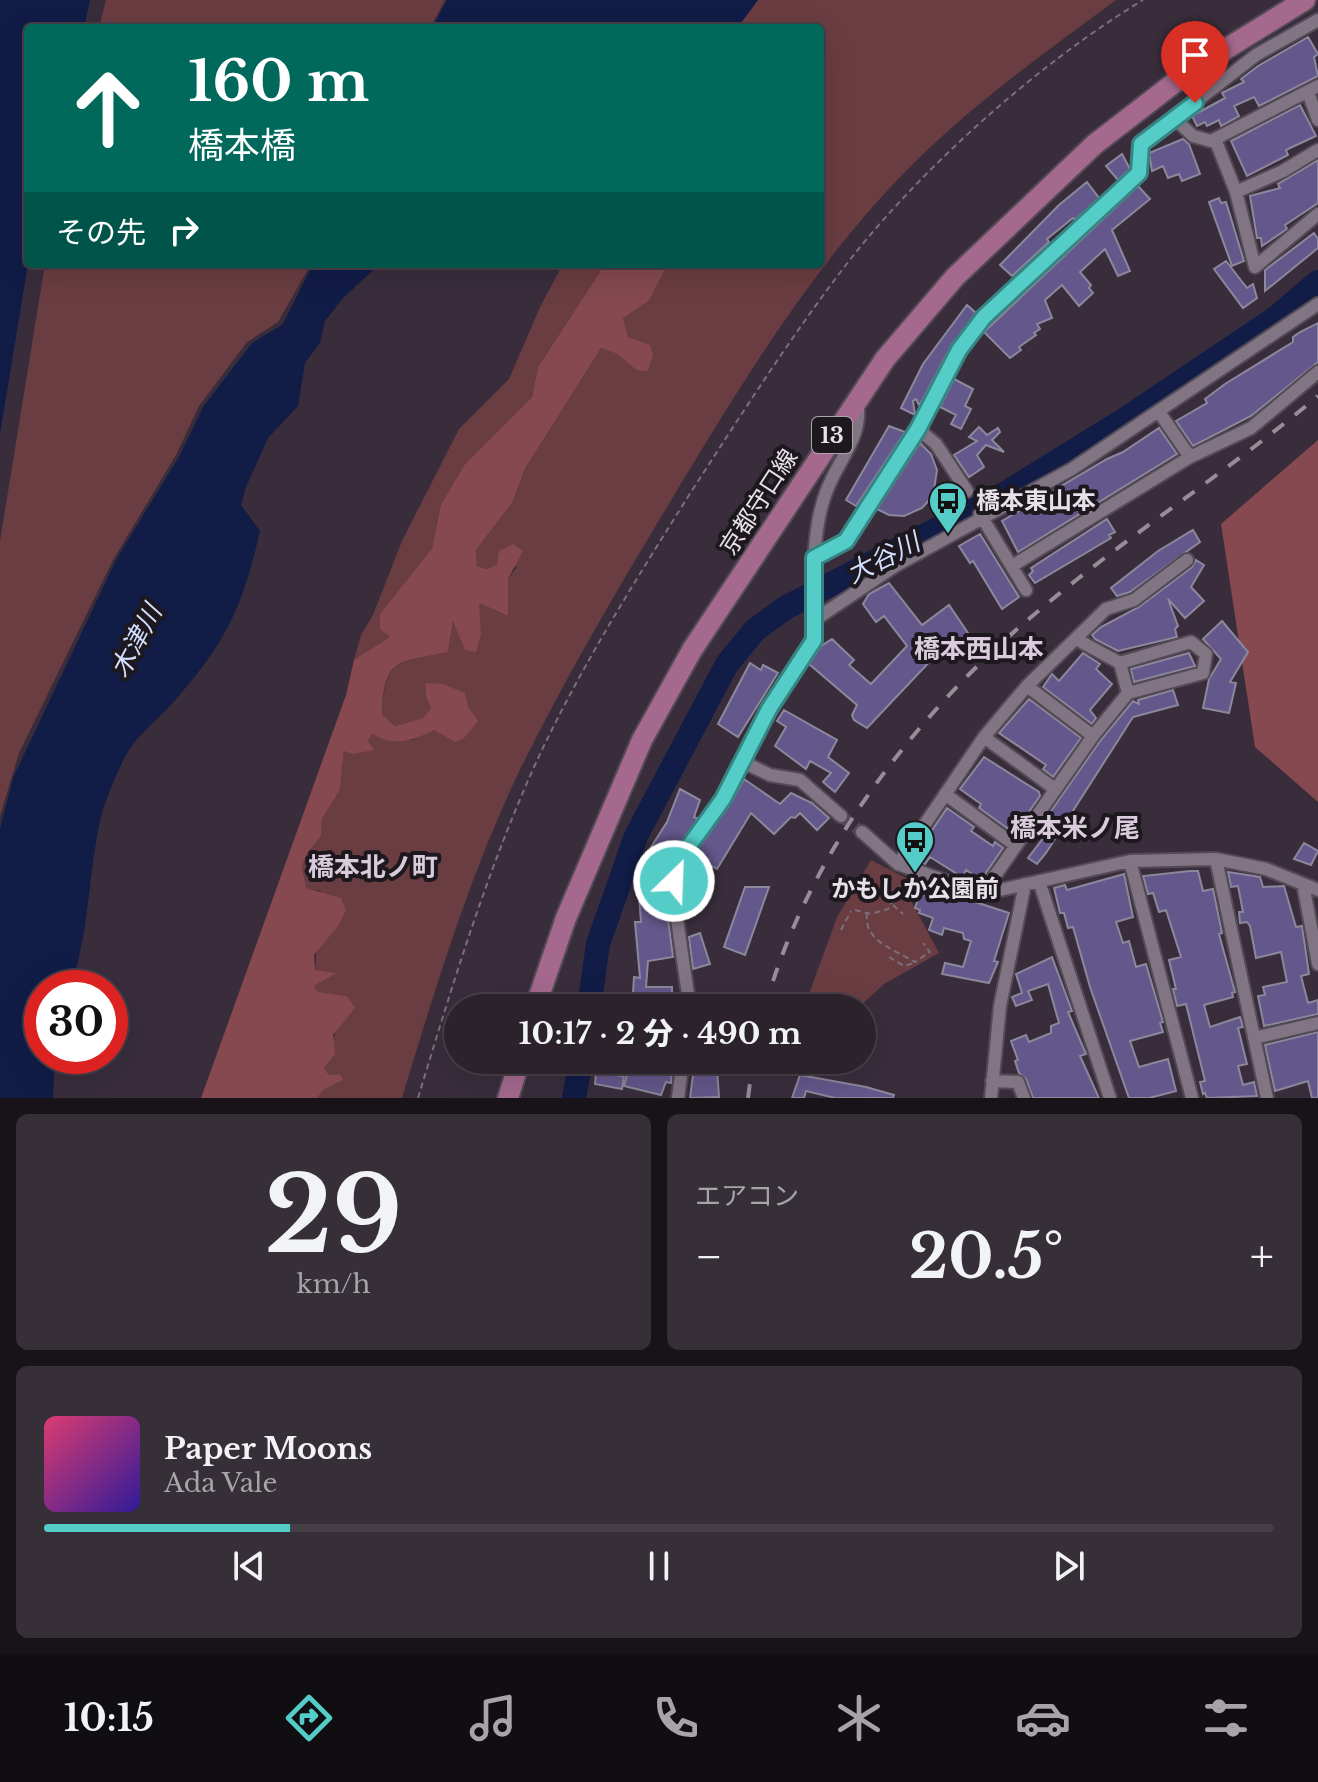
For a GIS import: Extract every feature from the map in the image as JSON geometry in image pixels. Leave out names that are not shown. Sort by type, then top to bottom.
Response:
[{"type":"main road","name":"京都守口線","points":[[540,994],[566,918],[642,740],[692,650],[885,359],[955,277],[1095,144],[1187,73],[1305,0]]},
{"type":"main road","points":[[508,1098],[516,1074]]},
{"type":"street","points":[[814,558],[846,541],[918,429],[959,350],[984,317],[1139,173],[1141,144],[1256,55],[1318,20]]},
{"type":"street","points":[[1174,118],[1193,136],[1211,141],[1313,89],[1318,120]]},
{"type":"street","points":[[1215,139],[1236,192],[1255,267],[1318,214]]},
{"type":"street","points":[[1236,192],[1283,171],[1318,150]]},
{"type":"street","points":[[813,621],[895,566],[1072,469],[1318,304]]},
{"type":"street","points":[[1012,566],[1190,457],[1251,428],[1318,372]]},
{"type":"street","points":[[688,994],[674,881],[681,857],[723,799],[769,709],[814,640],[813,572],[817,527],[827,490],[858,429],[857,398]]},
{"type":"street","points":[[1159,412],[1190,457]]},
{"type":"street","points":[[918,429],[936,444],[967,491]]},
{"type":"street","points":[[981,517],[1026,590]]},
{"type":"street","points":[[904,866],[945,794],[984,737],[1027,686],[1106,609],[1134,600],[1187,560]]},
{"type":"street","points":[[982,894],[1093,736],[1128,693],[1203,673],[1206,654],[1191,642],[1120,663],[1076,639]]},
{"type":"street","points":[[1120,663],[1128,693]]},
{"type":"street","points":[[1027,686],[1093,736]]},
{"type":"street","points":[[984,737],[1055,789]]},
{"type":"street","points":[[743,762],[770,775],[800,780],[841,816]]},
{"type":"street","points":[[945,794],[1016,846]]},
{"type":"street","points":[[862,832],[904,866],[982,894],[1130,861],[1216,859],[1266,869],[1318,890]]},
{"type":"street","points":[[1216,859],[1267,1098]]},
{"type":"street","points":[[1130,861],[1192,1098]]},
{"type":"street","points":[[1039,881],[1110,1098]]},
{"type":"street","points":[[991,1098],[1000,1006],[1025,884]]},
{"type":"street","points":[[1303,884],[1318,964]]},
{"type":"street","points":[[1254,1038],[1318,1023]]},
{"type":"street","points":[[678,1098],[681,1074]]},
{"type":"street","points":[[992,1081],[1018,1082],[1024,1098]]},
{"type":"path","points":[[418,1098],[485,886],[535,766],[595,650],[753,395],[840,272],[893,210],[969,134],[1053,62],[1143,0]]},
{"type":"path","points":[[687,862],[704,869]]},
{"type":"path","points":[[841,930],[853,911],[884,911],[892,904],[904,866]]},
{"type":"path","points":[[892,904],[903,914]]},
{"type":"path","points":[[867,913],[871,936],[915,962]]},
{"type":"path","points":[[889,957],[909,967],[930,952],[923,943]]},
{"type":"shaded area","points":[[106,0],[445,0],[432,24],[100,24]]},
{"type":"shaded area","points":[[758,0],[1116,0],[992,93],[945,134],[887,190],[824,266],[824,24],[740,24]]},
{"type":"shaded area","points":[[44,268],[309,268],[278,322],[247,342],[199,406],[176,455],[113,560],[19,753],[0,816],[0,541]]},
{"type":"shaded area","points":[[561,268],[602,268],[538,367],[532,397],[465,464],[441,504],[432,548],[380,614],[391,637],[372,652],[354,660],[361,635],[373,615],[402,541],[459,429],[509,379]]},
{"type":"shaded area","points":[[602,268],[666,268],[649,301],[623,318],[628,337],[650,345],[653,355],[648,371],[636,370],[617,354],[601,348],[525,469],[512,503],[476,550],[477,566],[487,569],[497,564],[499,551],[513,544],[523,551],[508,579],[508,616],[479,603],[481,634],[476,652],[465,650],[453,621],[448,652],[398,665],[386,681],[382,714],[395,726],[423,718],[431,708],[425,683],[443,684],[465,693],[469,708],[478,721],[464,738],[455,742],[434,730],[403,741],[372,734],[368,741],[374,750],[353,754],[344,751],[340,790],[322,819],[321,836],[307,853],[302,866],[306,888],[341,898],[346,910],[338,926],[314,955],[315,970],[337,973],[314,986],[318,992],[347,996],[355,1008],[333,1035],[335,1054],[324,1068],[329,1075],[340,1074],[343,1080],[323,1090],[317,1098],[201,1098],[346,695],[354,660],[390,637],[380,629],[380,614],[432,548],[441,504],[465,464],[532,397],[538,367]]},
{"type":"shaded area","points":[[666,268],[823,268],[767,347],[688,472],[578,660],[517,776],[468,895],[402,1098],[317,1098],[329,1075],[324,1068],[347,996],[318,993],[314,986],[336,973],[315,971],[321,891],[306,889],[302,866],[306,853],[321,836],[322,819],[340,790],[344,751],[373,749],[368,741],[372,734],[413,740],[469,708],[465,693],[425,683],[431,708],[423,718],[395,726],[382,714],[387,681],[392,671],[407,661],[448,652],[453,620],[458,631],[479,603],[508,616],[508,579],[517,567],[497,564],[487,569],[477,566],[476,550],[512,503],[525,469],[601,348],[617,354],[636,370],[623,318],[649,301]]},
{"type":"shaded area","points":[[1318,440],[1318,802],[1255,747],[1221,524]]},
{"type":"shaded area","points":[[871,860],[914,882],[909,897],[939,953],[884,984],[873,994],[809,994],[837,917]]},
{"type":"water","points":[[0,0],[90,0],[85,24],[24,24],[24,268],[27,268],[0,434]]},
{"type":"water","points":[[447,0],[758,0],[740,24],[434,24]]},
{"type":"water","name":"木津川","points":[[311,268],[376,268],[344,297],[325,321],[320,343],[305,363],[298,406],[268,438],[246,487],[241,505],[260,531],[247,580],[231,621],[209,658],[142,733],[121,765],[99,826],[85,928],[75,970],[24,970],[24,1074],[54,1074],[53,1098],[0,1098],[0,829],[13,778],[116,560],[180,455],[203,407],[252,343],[283,324]]},
{"type":"building","points":[[1308,37],[1318,54],[1314,57],[1318,76],[1259,106],[1254,97],[1234,106],[1239,116],[1221,126],[1219,120],[1207,126],[1205,122],[1197,126],[1192,116],[1225,98],[1222,93],[1244,82],[1241,79],[1258,66]]},
{"type":"building","points":[[1300,105],[1316,136],[1286,150],[1288,155],[1247,176],[1231,141]]},
{"type":"building","points":[[1183,139],[1189,144],[1200,174],[1182,181],[1179,174],[1168,178],[1163,166],[1152,171],[1149,153]]},
{"type":"building","points":[[1122,154],[1130,169],[1118,180],[1106,166]]},
{"type":"building","points":[[1318,160],[1318,203],[1285,225],[1287,229],[1262,246],[1261,238],[1257,238],[1250,196],[1280,188],[1278,184]]},
{"type":"building","points":[[1087,182],[1099,198],[1075,220],[1073,218],[1047,239],[1049,242],[1012,276],[1000,265],[1059,205]]},
{"type":"building","points":[[1138,186],[1150,199],[1112,230],[1130,271],[1118,276],[1105,249],[1080,272],[1091,285],[1089,288],[1093,293],[1079,306],[1062,285],[1045,300],[1052,318],[1037,324],[1040,329],[1034,333],[1036,335],[1010,358],[984,332]]},
{"type":"building","points":[[1219,198],[1221,203],[1226,202],[1244,261],[1232,266],[1209,202]]},
{"type":"building","points":[[1314,233],[1318,248],[1265,291],[1265,270]]},
{"type":"building","points":[[1226,261],[1247,288],[1253,284],[1257,298],[1243,308],[1214,269]]},
{"type":"building","points":[[967,305],[976,313],[951,346],[919,405],[916,399],[913,401],[915,415],[901,408],[923,364]]},
{"type":"building","points":[[1318,323],[1318,362],[1251,416],[1193,446],[1176,421],[1207,403],[1205,399],[1225,384],[1293,342],[1293,337],[1300,332]]},
{"type":"building","points":[[954,379],[973,389],[965,406],[971,409],[961,429],[951,424],[956,415],[940,407]]},
{"type":"building","points":[[889,426],[905,432],[856,506],[846,500]]},
{"type":"building","points":[[979,427],[987,435],[998,428],[1000,432],[992,440],[1004,452],[986,445],[977,455],[984,467],[969,477],[954,455],[977,441],[969,437]]},
{"type":"building","points":[[1159,428],[1177,454],[1018,552],[1002,521]]},
{"type":"building","points":[[920,443],[931,454],[937,470],[933,496],[922,508],[904,516],[889,515],[877,509]]},
{"type":"building","points":[[1107,519],[1115,532],[1109,535],[1111,538],[1035,583],[1029,575],[1033,571],[1031,568]]},
{"type":"building","points":[[1193,530],[1200,542],[1130,592],[1117,596],[1111,588],[1158,551]]},
{"type":"building","points":[[980,534],[1019,597],[1002,609],[973,561],[970,563],[959,546]]},
{"type":"building","points":[[1196,560],[1204,565],[1191,587],[1204,601],[1185,618],[1168,599],[1178,626],[1175,629],[1177,637],[1118,651],[1095,639],[1092,635],[1101,627],[1139,607],[1192,567]]},
{"type":"building","points":[[889,583],[922,625],[949,605],[970,636],[956,645],[952,638],[867,728],[854,720],[852,715],[857,705],[809,664],[821,646],[832,639],[854,660],[849,665],[871,684],[907,646],[884,616],[876,622],[863,604],[869,594]]},
{"type":"building","points":[[1222,621],[1248,652],[1230,682],[1236,683],[1229,713],[1203,708],[1209,679],[1221,659],[1203,639]]},
{"type":"building","points":[[1083,653],[1100,664],[1096,669],[1112,684],[1090,710],[1096,718],[1092,724],[1043,687],[1052,674],[1059,681]]},
{"type":"building","points":[[1189,653],[1195,666],[1134,682],[1131,669]]},
{"type":"building","points":[[750,663],[761,670],[763,665],[778,673],[738,737],[718,724]]},
{"type":"building","points":[[1173,690],[1178,705],[1133,717],[1046,853],[1037,864],[1028,858],[1047,833],[1039,828],[1100,741],[1133,701],[1139,704],[1138,700]]},
{"type":"building","points":[[1029,699],[1081,738],[1053,777],[1043,769],[1046,765],[999,733]]},
{"type":"building","points":[[784,710],[837,740],[828,757],[849,773],[835,792],[823,782],[831,773],[810,761],[806,769],[775,746],[786,727],[777,721]]},
{"type":"building","points":[[984,757],[1039,792],[1040,796],[1014,833],[979,808],[981,804],[960,789]]},
{"type":"building","points":[[744,779],[780,804],[791,793],[812,803],[829,818],[817,830],[800,813],[795,818],[791,817],[774,834],[751,813],[717,869],[693,856]]},
{"type":"building","points":[[680,789],[700,800],[694,817],[698,819],[670,860],[664,856],[660,895],[665,895],[673,957],[648,961],[646,987],[672,987],[672,994],[633,994],[634,977],[640,978],[635,922],[641,922],[639,897],[644,858],[667,822]]},
{"type":"building","points":[[947,808],[974,827],[971,831],[993,846],[995,842],[1003,848],[981,880],[966,870],[962,877],[930,857],[925,864],[914,857]]},
{"type":"building","points":[[1304,843],[1318,851],[1311,865],[1294,859]]},
{"type":"building","points":[[1198,871],[1203,891],[1213,889],[1222,933],[1219,934],[1235,992],[1232,993],[1233,997],[1204,1005],[1210,1027],[1240,1017],[1243,1027],[1238,1028],[1247,1064],[1238,1066],[1243,1085],[1254,1082],[1257,1096],[1207,1098],[1203,1094],[1200,1082],[1205,1081],[1186,1004],[1177,1006],[1173,989],[1176,989],[1169,960],[1181,957],[1166,910],[1159,912],[1153,893],[1148,894],[1143,876]]},
{"type":"building","points":[[1228,872],[1260,877],[1263,887],[1284,886],[1296,927],[1302,926],[1309,974],[1301,976],[1308,1003],[1318,1000],[1318,1014],[1264,1026],[1258,996],[1265,995],[1263,987],[1287,982],[1281,952],[1256,958],[1250,926],[1247,922],[1240,923],[1239,912],[1243,912],[1238,886],[1231,887]]},
{"type":"building","points":[[1124,874],[1133,917],[1116,922],[1123,943],[1129,941],[1136,967],[1146,964],[1163,1022],[1160,1023],[1163,1032],[1130,1041],[1139,1067],[1168,1059],[1176,1091],[1149,1098],[1129,1098],[1090,987],[1073,927],[1068,928],[1064,913],[1060,913],[1054,888],[1065,885],[1067,890]]},
{"type":"building","points":[[923,885],[1009,913],[994,961],[998,962],[989,983],[942,974],[945,963],[963,967],[971,941],[964,939],[963,933],[944,928],[942,935],[929,930],[933,918],[919,913],[920,910],[915,908]]},
{"type":"building","points":[[745,887],[769,887],[745,955],[724,947]]},
{"type":"building","points":[[700,933],[710,964],[693,969],[689,937]]},
{"type":"building","points":[[1052,957],[1072,1011],[1068,1012],[1086,1054],[1080,1056],[1099,1098],[1033,1098],[1015,1061],[1018,1060],[1011,1041],[1026,1035],[1029,1042],[1051,1033],[1051,1026],[1059,1023],[1048,984],[1028,991],[1032,1000],[1016,1006],[1012,997],[1022,993],[1016,974]]},
{"type":"building","points":[[1318,1032],[1318,1098],[1312,1098],[1308,1081],[1275,1091],[1265,1045]]},
{"type":"building","points":[[596,1074],[624,1076],[622,1089],[595,1084]]},
{"type":"building","points":[[627,1074],[672,1074],[671,1083],[666,1082],[661,1095],[624,1086]]},
{"type":"building","points":[[693,1074],[717,1074],[719,1097],[690,1098]]},
{"type":"building","points":[[800,1075],[894,1095],[893,1098],[835,1098],[806,1091],[804,1098],[792,1098]]},
{"type":"waterway","name":"大谷川","points":[[591,994],[598,944],[636,836],[727,664],[755,630],[785,608],[1001,496],[1127,418],[1277,317],[1318,282]]},
{"type":"waterway","name":"大谷川","points":[[574,1098],[578,1074]]},
{"type":"tunnel","points":[[841,816],[862,832]]},
{"type":"railway","points":[[770,994],[783,952],[807,898],[836,845],[905,746],[945,700],[986,657],[1065,589],[1318,396]]},
{"type":"railway","points":[[748,1098],[751,1074]]},
{"type":"place","name":"橋本東山本","points":[[948,535]]},
{"type":"place","name":"かもしか公園前","points":[[915,874]]},
{"type":"district","name":"橋本西山本","points":[[979,649]]},
{"type":"district","name":"橋本米ノ尾","points":[[1075,828]]},
{"type":"district","name":"橋本北ノ町","points":[[373,867]]},
{"type":"route","points":[[674,881],[681,857],[723,799],[754,735],[814,640],[814,558],[846,541],[918,429],[959,350],[984,317],[1139,173],[1138,151],[1141,144],[1195,103]]}]
